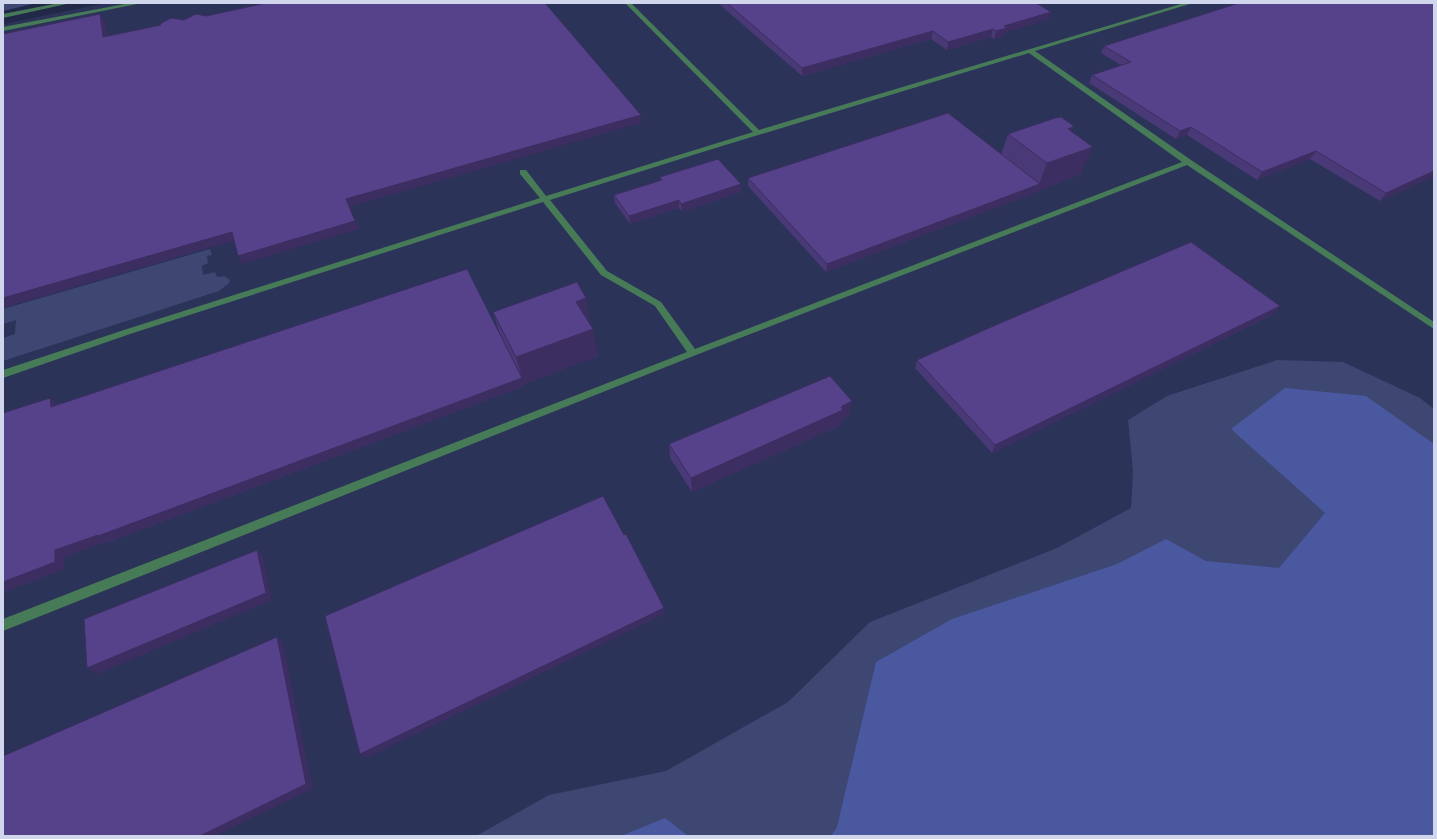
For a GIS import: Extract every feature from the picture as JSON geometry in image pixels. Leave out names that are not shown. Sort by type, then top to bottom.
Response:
[{"type":"street","points":[[3,16],[51,5],[68,3]]},
{"type":"street","points":[[3,29],[139,3]]},
{"type":"street","points":[[628,3],[757,132]]},
{"type":"street","points":[[3,374],[130,331],[757,132],[1190,3]]},
{"type":"street","points":[[1030,51],[1188,162],[1434,326]]},
{"type":"street","points":[[3,625],[693,353],[1188,162]]},
{"type":"street","points":[[523,172],[604,273],[658,304],[693,353]]},
{"type":"shaded area","points":[[3,3],[37,3],[3,11]]},
{"type":"shaded area","points":[[106,3],[1434,3],[1434,836],[3,836],[3,24]]},
{"type":"shaded area","points":[[210,249],[212,255],[207,256],[208,263],[202,266],[203,275],[215,272],[217,277],[224,276],[230,280],[229,283],[219,291],[3,361],[3,338],[15,334],[16,320],[3,324],[3,309]]},
{"type":"shaded area","points":[[1277,360],[1343,362],[1420,398],[1434,409],[1434,836],[476,836],[549,795],[666,771],[788,702],[870,622],[1057,548],[1131,508],[1133,471],[1128,420],[1167,396]]},
{"type":"shaded area","points":[[1285,388],[1366,396],[1434,444],[1434,836],[831,836],[837,827],[876,662],[952,619],[1117,564],[1166,539],[1206,561],[1279,568],[1325,513],[1231,429]]},
{"type":"shaded area","points":[[665,818],[688,836],[621,836]]},
{"type":"building","points":[[266,3],[545,3],[641,115],[346,199],[355,221],[238,256],[232,232],[3,298],[3,34],[100,14],[103,37],[161,25],[160,24],[171,18],[184,20],[196,14],[206,16]]},
{"type":"building","points":[[727,3],[1036,3],[1051,12],[1004,26],[1007,28],[996,31],[993,29],[948,42],[933,31],[802,68]]},
{"type":"building","points":[[1239,3],[1434,3],[1434,171],[1386,193],[1316,151],[1262,172],[1191,127],[1180,131],[1092,75],[1131,62],[1104,46]]},
{"type":"building","points":[[948,113],[1040,184],[827,264],[748,178]]},
{"type":"building","points":[[1061,117],[1074,126],[1068,129],[1093,147],[1047,163],[1008,134],[1055,118]]},
{"type":"building","points":[[718,159],[741,184],[681,204],[679,200],[629,216],[614,195],[662,180],[660,177]]},
{"type":"building","points":[[1191,242],[1280,306],[995,445],[917,360],[998,324]]},
{"type":"building","points":[[467,269],[522,378],[98,536],[55,550],[55,562],[3,582],[3,413],[50,398],[51,407]]},
{"type":"building","points":[[577,282],[586,298],[576,302],[593,329],[516,357],[493,312]]},
{"type":"building","points":[[830,376],[852,401],[841,407],[843,410],[691,478],[669,444]]},
{"type":"building","points":[[603,496],[624,535],[626,534],[664,608],[360,754],[325,616]]},
{"type":"building","points":[[257,550],[266,593],[87,668],[84,619]]},
{"type":"building","points":[[277,637],[306,784],[200,836],[3,836],[3,756]]}]
